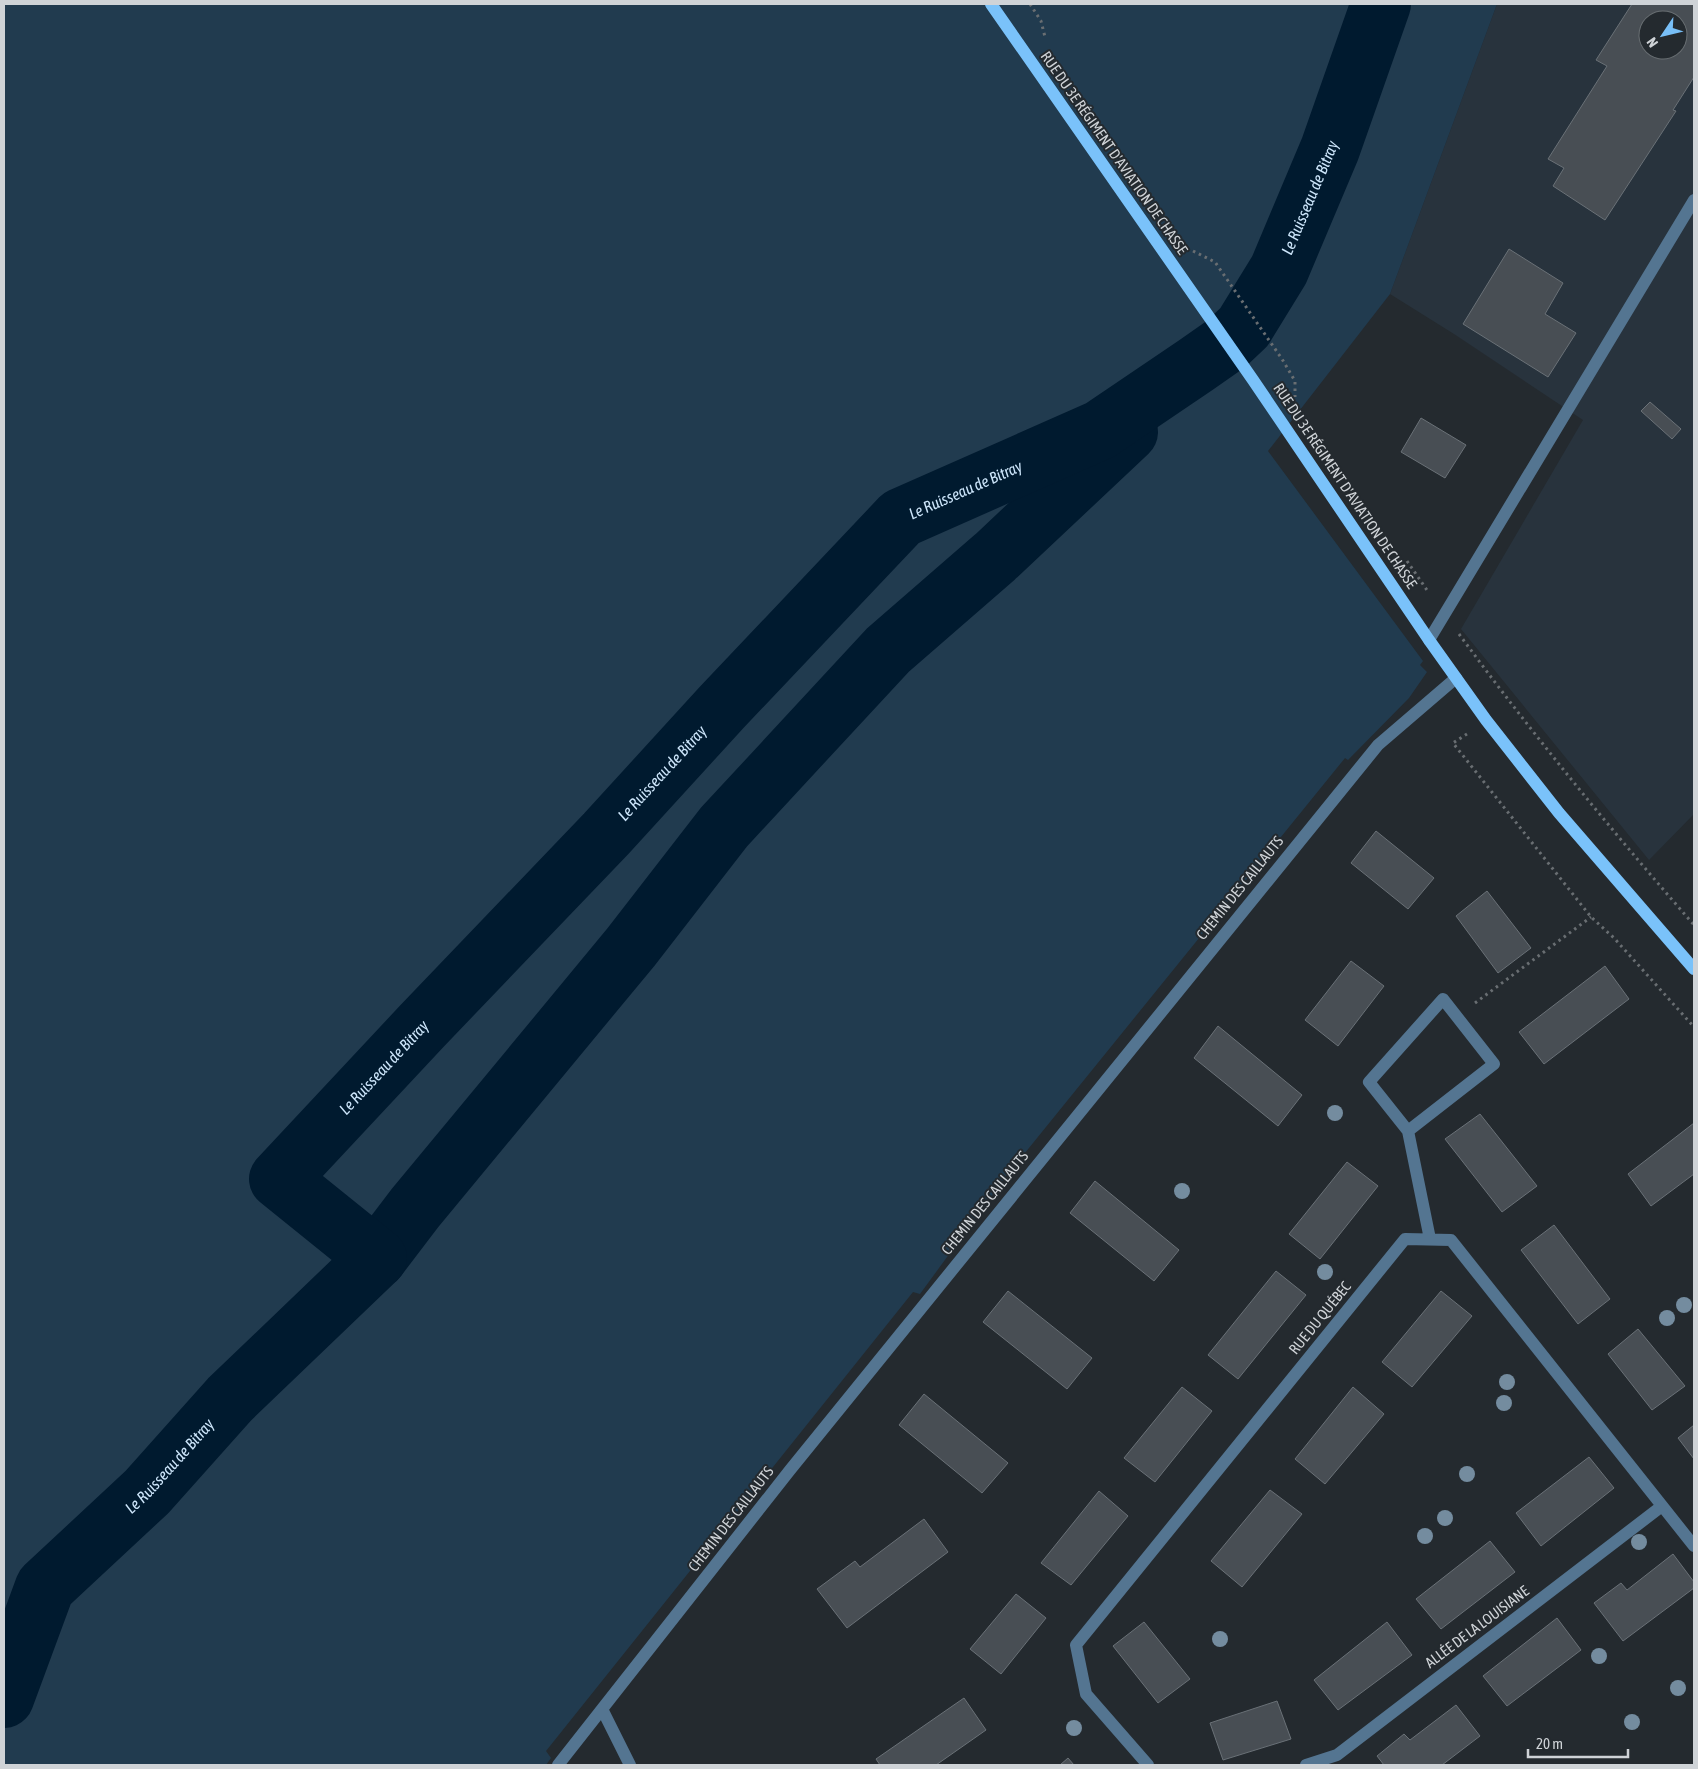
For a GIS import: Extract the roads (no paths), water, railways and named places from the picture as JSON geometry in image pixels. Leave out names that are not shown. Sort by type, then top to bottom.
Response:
[{"type":"main road","name":"RUE DU 3E RÉGIMENT D'AVIATION DE CHASSE","points":[[991,4],[1254,380],[1456,678],[1559,813],[1694,969]]},
{"type":"street","points":[[1429,640],[1694,200]]},
{"type":"street","name":"CHEMIN DES CAILLAUTS","points":[[558,1765],[790,1470],[1378,745],[1456,678]]},
{"type":"street","points":[[1408,1131],[1494,1064],[1443,999],[1369,1082],[1408,1131],[1430,1239]]},
{"type":"street","name":"RUE DU QUÉBEC","points":[[1148,1765],[1086,1694],[1076,1645],[1405,1239],[1451,1240],[1694,1546]]},
{"type":"street","name":"ALLÉE DE LA LOUISIANE","points":[[1306,1765],[1337,1755],[1662,1506]]},
{"type":"street","points":[[602,1708],[630,1765]]},
{"type":"waterway","name":"Le Ruisseau de Bitray","points":[[4,1698],[45,1587],[147,1492],[230,1399],[377,1258],[279,1179],[606,834],[722,707],[901,518],[1100,430],[1226,344],[1244,327],[1279,270],[1330,149],[1381,4]]},
{"type":"waterway","name":"Le Ruisseau de Bitray","points":[[377,1258],[415,1208],[631,947],[724,827],[888,650],[995,557],[1128,432]]}]
